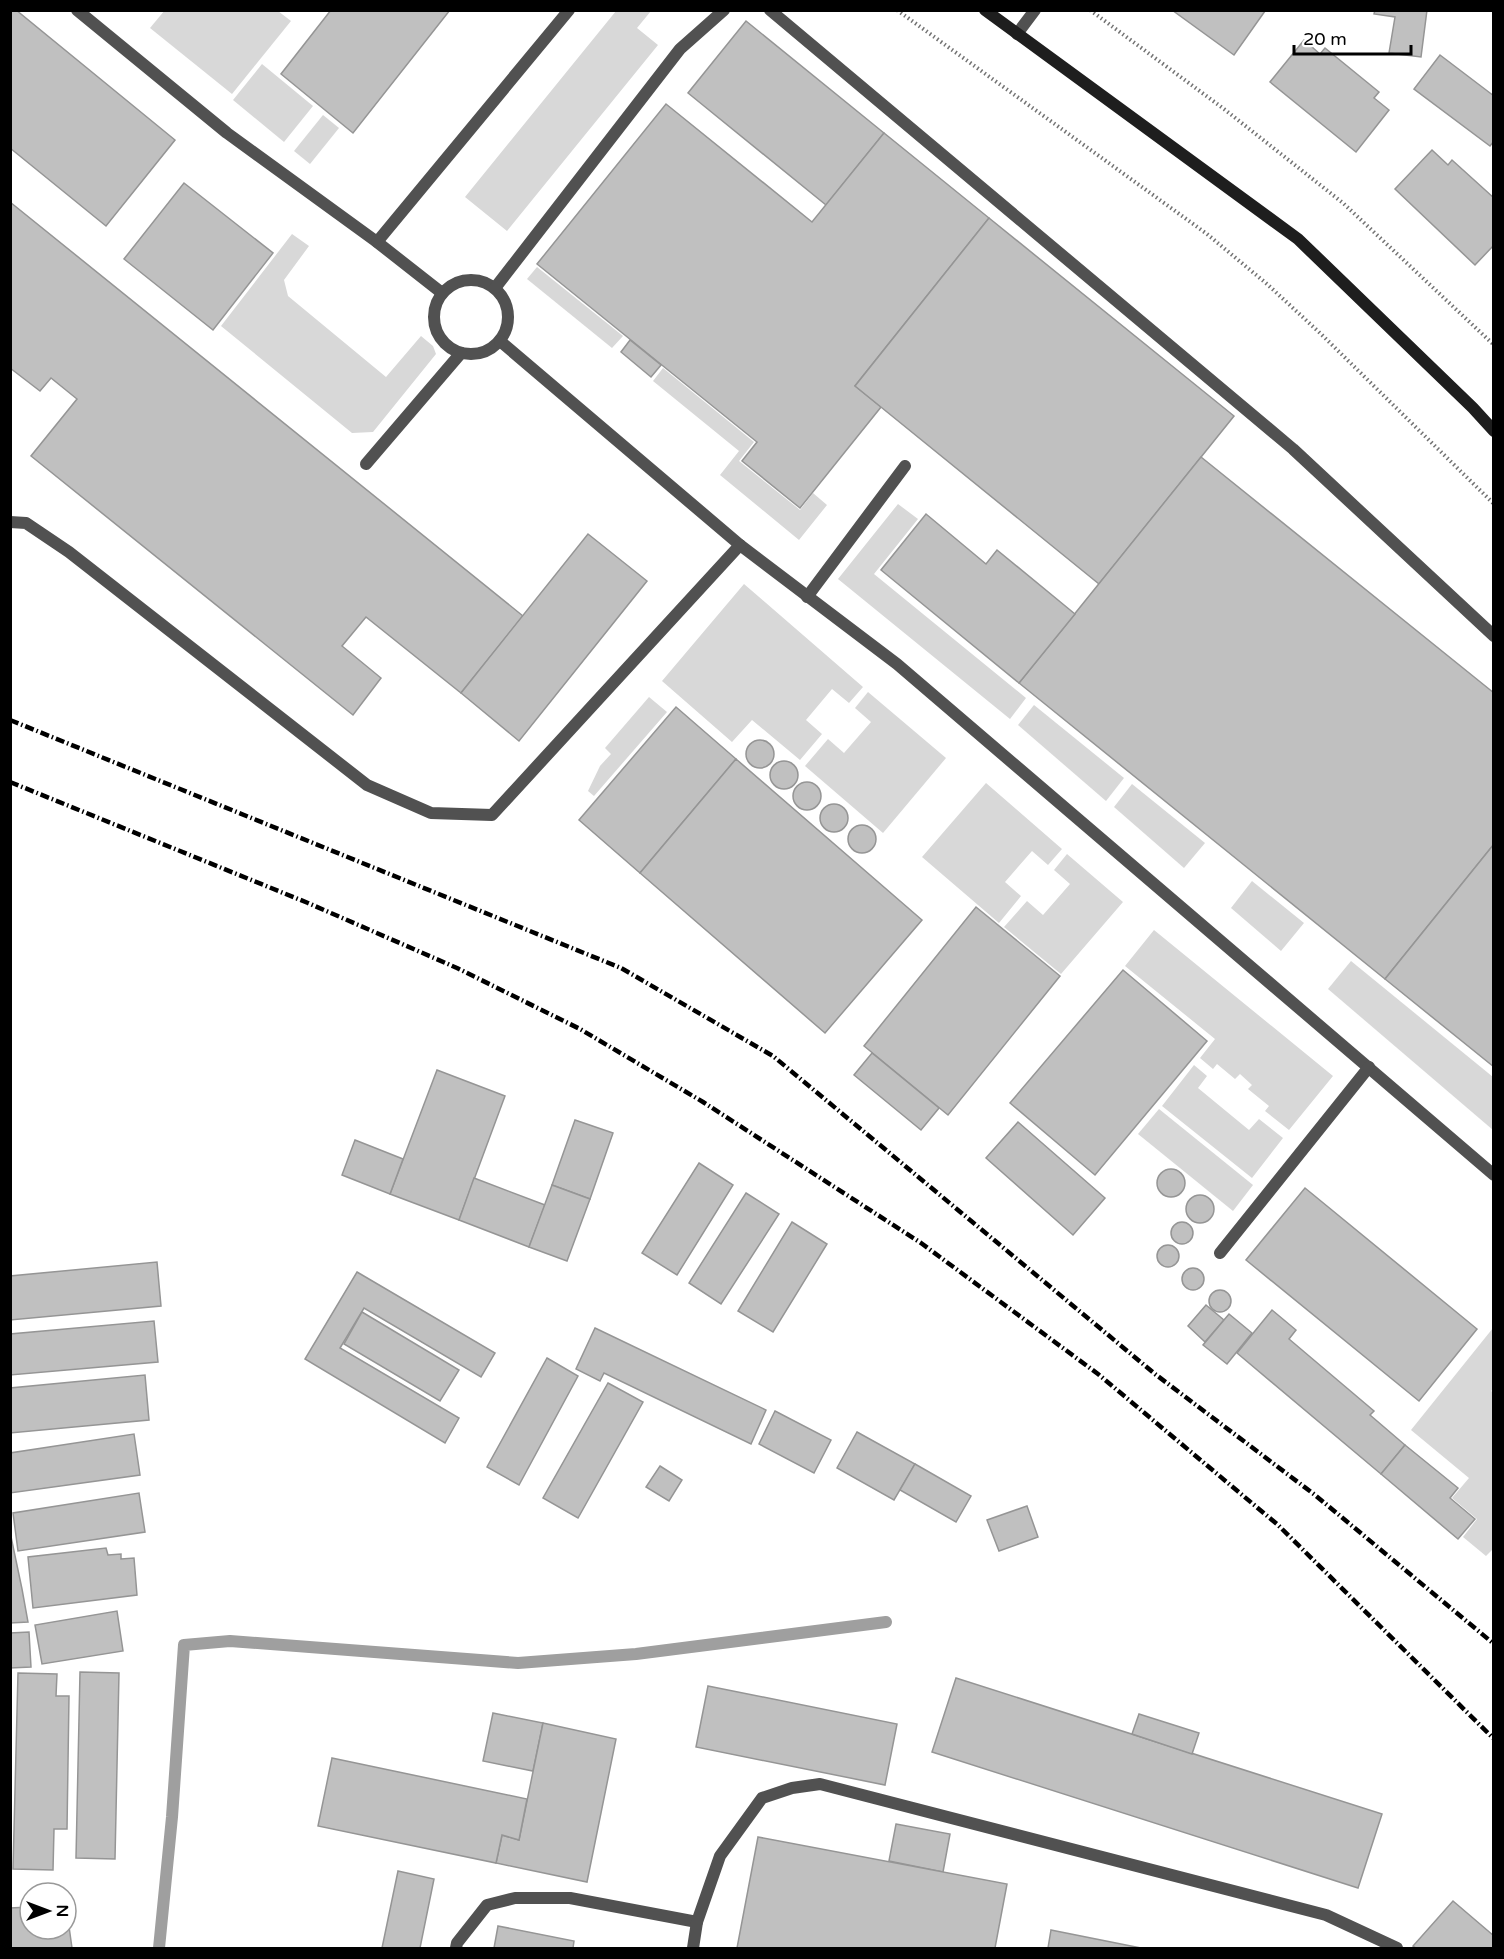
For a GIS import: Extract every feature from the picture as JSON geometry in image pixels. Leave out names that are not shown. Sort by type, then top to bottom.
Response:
[{"type":"main road","points":[[985,10],[1298,239],[1494,430]]},
{"type":"street","points":[[77,10],[226,133],[377,242],[442,293]]},
{"type":"street","points":[[377,242],[569,10]]},
{"type":"street","points":[[495,288],[680,49],[724,10]]},
{"type":"street","points":[[770,10],[1293,449],[1494,636]]},
{"type":"street","points":[[1017,34],[1035,10]]},
{"type":"street","points":[[468,279],[482,281],[495,288],[504,299],[509,313],[507,328],[500,341],[489,350],[475,354],[461,353],[448,346],[439,335],[434,321],[435,306],[442,293],[453,284],[468,279]]},
{"type":"street","points":[[500,341],[740,545],[897,663],[1494,1175]]},
{"type":"street","points":[[366,464],[461,353]]},
{"type":"street","points":[[807,597],[905,466]]},
{"type":"street","points":[[10,522],[26,523],[69,552],[367,785],[431,813],[472,815],[492,815],[740,545]]},
{"type":"street","points":[[1220,1253],[1369,1067]]},
{"type":"street","points":[[693,1948],[697,1922],[720,1856],[762,1798],[792,1788],[820,1784],[1326,1915],[1397,1948]]},
{"type":"street","points":[[456,1948],[457,1942],[487,1905],[515,1898],[570,1898],[697,1922]]},
{"type":"path","points":[[897,10],[1207,234],[1321,334],[1494,504]]},
{"type":"path","points":[[1090,10],[1224,109],[1342,203],[1494,345]]},
{"type":"shaded area","points":[[165,10],[278,11],[291,21],[232,94],[150,28]]},
{"type":"shaded area","points":[[616,11],[651,11],[637,28],[658,45],[507,231],[465,197]]},
{"type":"shaded area","points":[[262,64],[313,106],[284,142],[233,100]]},
{"type":"shaded area","points":[[323,115],[339,128],[310,164],[294,151]]},
{"type":"shaded area","points":[[292,234],[309,246],[284,280],[288,296],[386,377],[421,336],[433,346],[436,354],[373,432],[352,433],[221,326]]},
{"type":"shaded area","points":[[537,267],[623,336],[612,348],[527,279]]},
{"type":"shaded area","points":[[663,368],[754,442],[739,461],[800,510],[813,493],[827,505],[799,540],[720,475],[739,451],[653,381]]},
{"type":"shaded area","points":[[898,504],[918,519],[874,574],[1026,698],[1010,719],[838,579]]},
{"type":"shaded area","points":[[744,584],[863,687],[849,703],[832,689],[806,720],[822,734],[800,760],[752,720],[732,742],[662,681]]},
{"type":"shaded area","points":[[868,692],[946,758],[883,833],[805,766],[828,739],[844,753],[871,722],[855,708]]},
{"type":"shaded area","points":[[649,697],[667,712],[594,796],[588,791],[600,766],[611,754],[605,748]]},
{"type":"shaded area","points":[[1034,705],[1124,778],[1106,801],[1018,725]]},
{"type":"shaded area","points":[[986,783],[1062,849],[1048,865],[1032,851],[1005,882],[1021,896],[999,923],[922,857]]},
{"type":"shaded area","points":[[1132,784],[1205,843],[1184,868],[1114,807]]},
{"type":"shaded area","points":[[1067,854],[1123,902],[1061,974],[1004,927],[1027,901],[1043,915],[1070,884],[1054,870]]},
{"type":"shaded area","points":[[1252,881],[1304,923],[1281,951],[1231,908]]},
{"type":"shaded area","points":[[1154,930],[1333,1076],[1289,1130],[1265,1111],[1269,1106],[1248,1089],[1252,1085],[1240,1074],[1235,1079],[1217,1064],[1213,1069],[1200,1058],[1215,1039],[1125,966]]},
{"type":"shaded area","points":[[1351,961],[1493,1077],[1493,1130],[1328,989]]},
{"type":"shaded area","points":[[1194,1065],[1207,1076],[1198,1088],[1249,1130],[1259,1119],[1283,1138],[1252,1178],[1162,1106]]},
{"type":"shaded area","points":[[1159,1109],[1253,1185],[1233,1211],[1138,1134]]},
{"type":"shaded area","points":[[1493,1328],[1494,1388],[1491,1391],[1494,1393],[1494,1548],[1486,1556],[1463,1537],[1477,1519],[1452,1498],[1469,1478],[1411,1430]]},
{"type":"building","points":[[10,10],[16,10],[175,140],[106,226],[10,148]]},
{"type":"building","points":[[331,10],[450,10],[353,133],[281,74]]},
{"type":"building","points":[[1172,10],[1264,10],[1265,11],[1234,55]]},
{"type":"building","points":[[1375,10],[1427,10],[1421,57],[1389,53],[1395,17],[1374,14]]},
{"type":"building","points":[[746,21],[884,133],[826,205],[688,93]]},
{"type":"building","points":[[1304,40],[1320,54],[1325,48],[1379,92],[1374,98],[1389,110],[1356,152],[1270,82]]},
{"type":"building","points":[[1440,55],[1494,96],[1494,141],[1490,146],[1414,89]]},
{"type":"building","points":[[666,104],[812,222],[884,133],[989,218],[855,386],[881,407],[800,508],[742,461],[757,442],[537,264]]},
{"type":"building","points":[[1432,150],[1448,165],[1452,160],[1494,198],[1494,245],[1475,265],[1395,189]]},
{"type":"building","points":[[184,183],[273,253],[213,330],[124,259]]},
{"type":"building","points":[[10,202],[523,616],[461,693],[366,617],[342,646],[381,678],[353,715],[31,456],[77,399],[51,378],[40,391],[10,368]]},
{"type":"building","points":[[989,218],[1234,416],[1099,584],[855,386]]},
{"type":"building","points":[[630,340],[661,365],[651,377],[621,352]]},
{"type":"building","points":[[1201,457],[1494,693],[1494,844],[1385,979],[1019,683]]},
{"type":"building","points":[[926,514],[986,564],[997,550],[1075,614],[1019,683],[881,570]]},
{"type":"building","points":[[588,534],[647,581],[519,741],[461,693]]},
{"type":"building","points":[[676,707],[736,759],[640,873],[579,820]]},
{"type":"building","points":[[760,740],[770,744],[774,754],[770,764],[760,768],[750,764],[746,754],[750,744]]},
{"type":"building","points":[[736,759],[922,920],[825,1033],[640,873]]},
{"type":"building","points":[[784,761],[794,765],[798,775],[794,785],[784,789],[774,785],[770,775],[774,765]]},
{"type":"building","points":[[807,782],[817,786],[821,796],[817,806],[807,810],[797,806],[793,796],[797,786]]},
{"type":"building","points":[[834,804],[844,808],[848,818],[844,828],[834,832],[824,828],[820,818],[824,808]]},
{"type":"building","points":[[862,825],[872,829],[876,839],[872,849],[862,853],[852,849],[848,839],[852,829]]},
{"type":"building","points":[[1494,844],[1494,1067],[1385,979]]},
{"type":"building","points":[[976,907],[1060,976],[948,1115],[864,1046]]},
{"type":"building","points":[[1123,970],[1207,1041],[1095,1175],[1010,1103]]},
{"type":"building","points":[[872,1053],[939,1108],[921,1130],[854,1075]]},
{"type":"building","points":[[437,1070],[505,1096],[459,1220],[390,1194]]},
{"type":"building","points":[[575,1120],[613,1133],[590,1199],[552,1185]]},
{"type":"building","points":[[1018,1122],[1105,1198],[1073,1235],[986,1158]]},
{"type":"building","points":[[355,1140],[403,1159],[390,1194],[342,1175]]},
{"type":"building","points":[[699,1163],[733,1185],[677,1275],[642,1253]]},
{"type":"building","points":[[1171,1169],[1181,1173],[1185,1183],[1181,1193],[1171,1197],[1161,1193],[1157,1183],[1161,1173]]},
{"type":"building","points":[[474,1178],[545,1205],[529,1247],[459,1220]]},
{"type":"building","points":[[552,1185],[590,1199],[567,1261],[529,1247]]},
{"type":"building","points":[[1305,1188],[1477,1329],[1419,1401],[1246,1260]]},
{"type":"building","points":[[746,1193],[779,1214],[721,1304],[689,1283]]},
{"type":"building","points":[[1200,1195],[1210,1199],[1214,1209],[1210,1219],[1200,1223],[1190,1219],[1186,1209],[1190,1199]]},
{"type":"building","points":[[792,1222],[827,1244],[773,1332],[738,1311]]},
{"type":"building","points":[[1182,1222],[1190,1225],[1193,1233],[1190,1241],[1182,1244],[1174,1241],[1171,1233],[1174,1225]]},
{"type":"building","points":[[1168,1245],[1176,1248],[1179,1256],[1176,1264],[1168,1267],[1160,1264],[1157,1256],[1160,1248]]},
{"type":"building","points":[[157,1262],[161,1306],[10,1320],[10,1276]]},
{"type":"building","points":[[1193,1268],[1201,1271],[1204,1279],[1201,1287],[1193,1290],[1185,1287],[1182,1279],[1185,1271]]},
{"type":"building","points":[[357,1272],[495,1353],[481,1377],[364,1308],[340,1348],[459,1418],[445,1443],[305,1359]]},
{"type":"building","points":[[1220,1290],[1228,1293],[1231,1301],[1228,1309],[1220,1312],[1212,1309],[1209,1301],[1212,1293]]},
{"type":"building","points":[[1206,1305],[1224,1320],[1205,1342],[1188,1326]]},
{"type":"building","points":[[1272,1310],[1296,1330],[1289,1339],[1374,1411],[1370,1415],[1405,1445],[1381,1474],[1237,1353]]},
{"type":"building","points":[[362,1312],[459,1370],[440,1401],[344,1344]]},
{"type":"building","points":[[1229,1314],[1252,1333],[1227,1364],[1203,1345]]},
{"type":"building","points":[[154,1321],[158,1362],[10,1375],[10,1334]]},
{"type":"building","points":[[595,1328],[766,1410],[751,1444],[604,1373],[600,1381],[576,1369]]},
{"type":"building","points":[[547,1358],[578,1376],[519,1485],[487,1467]]},
{"type":"building","points":[[145,1375],[149,1420],[10,1433],[10,1388]]},
{"type":"building","points":[[608,1383],[643,1402],[578,1518],[543,1498]]},
{"type":"building","points":[[775,1411],[831,1440],[814,1473],[759,1444]]},
{"type":"building","points":[[857,1432],[915,1464],[894,1500],[837,1468]]},
{"type":"building","points":[[134,1434],[140,1475],[10,1493],[10,1453]]},
{"type":"building","points":[[1405,1445],[1458,1488],[1450,1498],[1475,1519],[1458,1539],[1381,1474]]},
{"type":"building","points":[[915,1464],[971,1496],[956,1522],[900,1490]]},
{"type":"building","points":[[660,1466],[682,1480],[669,1501],[646,1487]]},
{"type":"building","points":[[139,1493],[145,1532],[18,1551],[13,1513]]},
{"type":"building","points":[[1027,1506],[1038,1537],[999,1551],[987,1520]]},
{"type":"building","points":[[10,1532],[22,1589],[28,1622],[10,1623]]},
{"type":"building","points":[[106,1548],[108,1555],[121,1554],[121,1559],[134,1558],[137,1595],[33,1608],[28,1557]]},
{"type":"building","points":[[117,1611],[123,1651],[42,1664],[35,1625]]},
{"type":"building","points":[[29,1632],[31,1667],[10,1668],[10,1633]]},
{"type":"building","points":[[80,1672],[119,1673],[115,1859],[76,1858]]},
{"type":"building","points":[[18,1673],[57,1674],[56,1696],[69,1696],[67,1829],[54,1829],[53,1870],[13,1869]]},
{"type":"building","points":[[956,1678],[1382,1814],[1358,1888],[932,1752]]},
{"type":"building","points":[[708,1686],[897,1724],[885,1785],[696,1747]]},
{"type":"building","points":[[493,1713],[543,1723],[533,1771],[483,1761]]},
{"type":"building","points":[[1139,1714],[1199,1733],[1192,1754],[1132,1734]]},
{"type":"building","points":[[543,1723],[616,1739],[587,1882],[496,1863],[502,1835],[519,1840]]},
{"type":"building","points":[[332,1758],[527,1799],[519,1840],[502,1835],[496,1863],[318,1826]]},
{"type":"building","points":[[896,1824],[950,1834],[943,1872],[889,1861]]},
{"type":"building","points":[[758,1837],[1007,1884],[995,1948],[737,1948]]},
{"type":"building","points":[[398,1871],[434,1879],[420,1948],[382,1948]]},
{"type":"building","points":[[1453,1901],[1494,1936],[1493,1948],[1416,1948],[1413,1946]]},
{"type":"building","points":[[10,1908],[18,1908],[18,1941],[71,1941],[72,1948],[10,1948]]},
{"type":"building","points":[[498,1926],[574,1941],[573,1948],[494,1948]]},
{"type":"building","points":[[1051,1930],[1141,1948],[1048,1948]]},
{"type":"waterway","points":[[159,1948],[172,1817],[184,1645],[230,1641],[518,1663],[636,1654],[886,1622]]},
{"type":"railway","points":[[10,720],[621,968],[773,1056],[1155,1374],[1315,1495],[1494,1644]]},
{"type":"railway","points":[[10,782],[308,903],[457,968],[580,1029],[703,1102],[921,1243],[1098,1374],[1278,1525],[1494,1739]]}]
